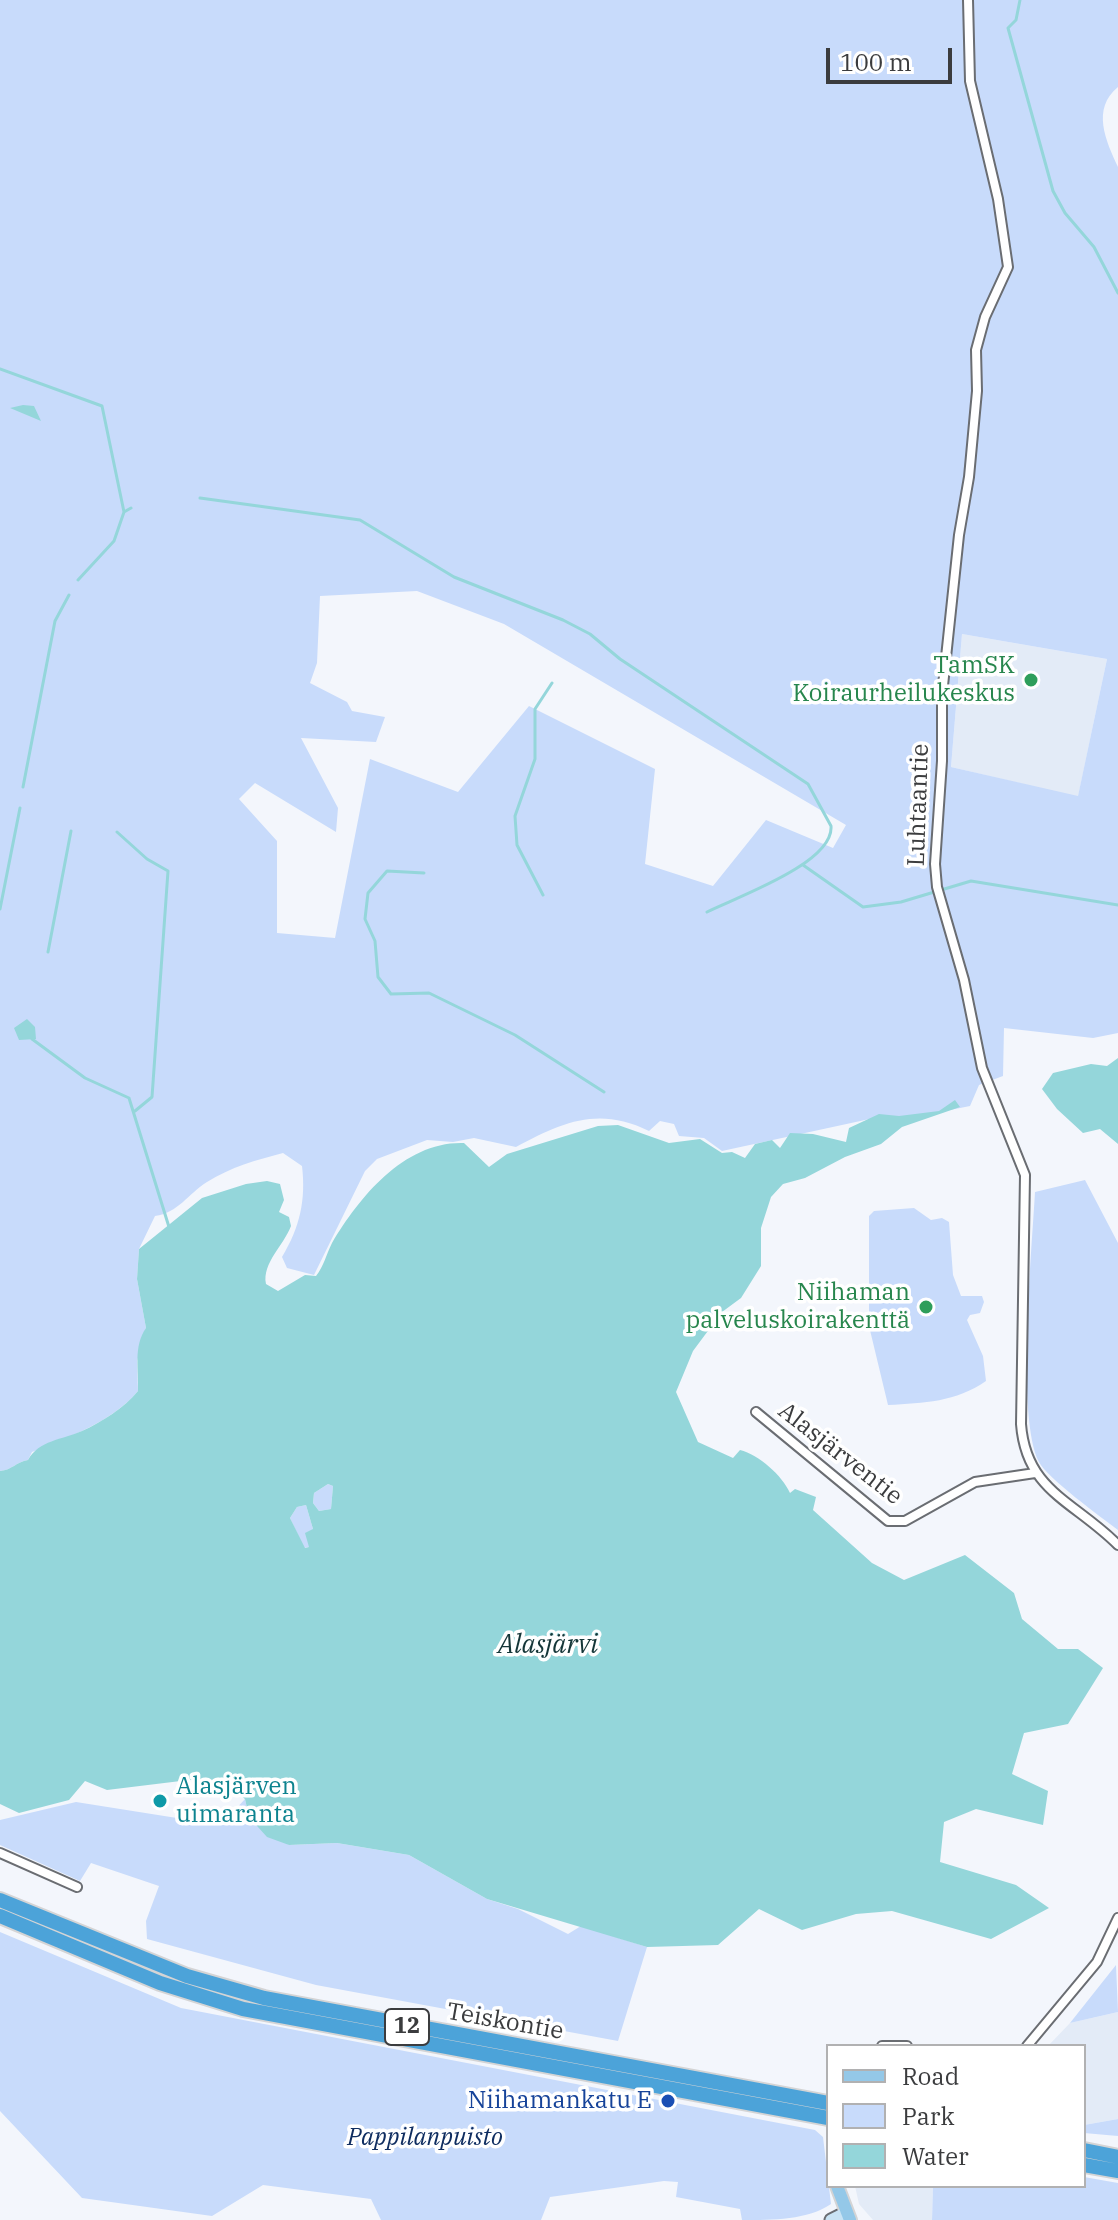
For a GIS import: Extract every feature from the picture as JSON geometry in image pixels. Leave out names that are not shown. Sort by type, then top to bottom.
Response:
[{"type":"highway","name":"Teiskontie","points":[[0,1900],[173,1971],[264,1998],[826,2103]]},
{"type":"highway","name":"Teiskontie","points":[[0,1916],[160,1983],[243,2009],[826,2118]]},
{"type":"highway","points":[[1086,2150],[1118,2157]]},
{"type":"highway","points":[[1086,2165],[1118,2171]]},
{"type":"main road","points":[[838,2190],[847,2216]]},
{"type":"street","name":"Luhtaantie","points":[[968,0],[970,81],[998,199],[1008,267],[985,317],[976,350],[977,391],[969,477],[959,535],[942,695],[942,761],[935,864],[938,890],[964,980],[982,1068],[1025,1175],[1021,1424],[1029,1465],[1035,1473]]},
{"type":"street","name":"Alasjärventie","points":[[756,1412],[796,1449],[888,1521],[913,1518],[975,1482],[1035,1473]]},
{"type":"street","points":[[1035,1473],[1118,1545]]},
{"type":"street","points":[[0,1853],[77,1887]]},
{"type":"street","points":[[1029,2044],[1097,1962],[1118,1918]]},
{"type":"street","points":[[831,2220],[847,2216]]},
{"type":"shaded area","points":[[962,634],[1107,659],[1078,797],[951,767]]},
{"type":"shaded area","points":[[1118,2012],[1118,2119],[1086,2125],[1086,2044],[1050,2044],[1070,2023]]},
{"type":"shaded area","points":[[855,2188],[933,2188],[932,2220],[873,2220],[859,2204]]},
{"type":"green space","points":[[0,0],[1118,0],[1118,87],[1105,105],[1103,126],[1118,167],[1118,1033],[1093,1038],[1004,1028],[1003,1076],[979,1085],[970,1106],[895,1121],[888,1115],[722,1151],[704,1138],[679,1136],[674,1124],[660,1121],[649,1131],[631,1123],[597,1118],[565,1124],[516,1147],[474,1138],[453,1142],[427,1140],[377,1159],[365,1171],[314,1275],[287,1268],[282,1257],[300,1213],[302,1166],[283,1153],[234,1168],[207,1182],[177,1207],[155,1216],[139,1249],[137,1279],[146,1328],[137,1361],[138,1391],[103,1420],[32,1452],[28,1460],[0,1471]],"holes":[[[417,591],[504,624],[846,825],[833,848],[766,820],[713,886],[645,864],[655,769],[529,706],[458,792],[370,759],[335,938],[277,933],[277,841],[239,799],[255,783],[336,832],[338,808],[301,738],[376,742],[385,717],[352,711],[347,702],[310,683],[317,663],[320,596]],[[962,634],[1107,659],[1078,796],[951,767]]]},
{"type":"green space","points":[[1085,1180],[1118,1243],[1118,1530],[1044,1469],[1032,1440],[1028,1409],[1027,1332],[1035,1192]]},
{"type":"green space","name":"Niihaman palveluskoirakenttä","points":[[914,1208],[931,1220],[942,1218],[949,1222],[953,1275],[961,1296],[982,1296],[984,1302],[980,1313],[970,1315],[967,1320],[983,1356],[986,1381],[951,1397],[888,1405],[869,1326],[869,1216],[874,1211]]},
{"type":"green space","points":[[328,1484],[333,1486],[331,1509],[319,1511],[313,1503],[314,1493]]},
{"type":"green space","points":[[306,1505],[313,1529],[309,1547],[304,1548],[290,1518],[297,1507]]},
{"type":"green space","points":[[245,1799],[249,1817],[289,1845],[337,1843],[409,1855],[487,1899],[518,1909],[568,1934],[581,1926],[647,1947],[618,2041],[316,1985],[147,1939],[146,1921],[159,1886],[91,1863],[80,1881],[0,1845],[0,1820],[76,1802],[221,1825]]},
{"type":"green space","name":"Pappilanpuisto","points":[[0,1932],[181,2008],[815,2130],[823,2137],[826,2188],[829,2188],[831,2204],[801,2216],[742,2220],[740,2209],[676,2197],[678,2182],[664,2181],[550,2197],[541,2220],[381,2220],[371,2199],[263,2185],[212,2216],[82,2198],[0,2111]]},
{"type":"green space","points":[[1116,1965],[1118,2012],[1070,2023]]},
{"type":"green space","points":[[1118,2119],[1118,2136],[1086,2133],[1086,2125]]},
{"type":"green space","points":[[1086,2177],[1118,2183],[1118,2220],[932,2220],[933,2188],[1086,2188]]},
{"type":"water","points":[[34,406],[41,421],[10,408]]},
{"type":"water","points":[[27,1019],[35,1027],[36,1039],[19,1040],[14,1028]]},
{"type":"water","points":[[1118,1058],[1118,1144],[1100,1129],[1083,1133],[1057,1109],[1042,1089],[1053,1073],[1091,1064],[1107,1066]]},
{"type":"water","name":"Alasjärvi","points":[[955,1100],[960,1107],[902,1127],[881,1144],[845,1157],[805,1178],[783,1184],[771,1197],[761,1228],[761,1266],[741,1298],[722,1312],[693,1351],[676,1392],[698,1442],[733,1458],[740,1450],[747,1453],[776,1473],[790,1493],[795,1489],[816,1497],[813,1510],[872,1563],[904,1580],[965,1555],[1014,1593],[1022,1619],[1058,1649],[1078,1649],[1103,1668],[1068,1724],[1024,1733],[1012,1774],[1048,1791],[1043,1825],[976,1809],[944,1822],[940,1862],[1016,1885],[1049,1908],[991,1939],[892,1911],[856,1914],[802,1930],[759,1909],[718,1945],[647,1947],[487,1899],[409,1855],[337,1843],[289,1845],[267,1837],[249,1817],[245,1799],[236,1792],[197,1779],[107,1790],[85,1781],[69,1800],[19,1813],[0,1804],[0,1471],[28,1460],[45,1444],[97,1423],[119,1409],[138,1391],[138,1350],[146,1328],[137,1279],[139,1249],[202,1198],[246,1184],[267,1181],[280,1184],[284,1200],[279,1212],[289,1217],[291,1226],[270,1261],[266,1276],[266,1284],[278,1291],[305,1275],[316,1276],[343,1225],[386,1175],[422,1151],[443,1145],[464,1143],[489,1167],[507,1154],[598,1126],[618,1125],[669,1143],[700,1139],[722,1153],[732,1152],[745,1158],[755,1144],[772,1140],[780,1148],[790,1133],[813,1134],[846,1142],[849,1128],[879,1114],[899,1116],[939,1111]],"holes":[[[328,1484],[333,1486],[331,1509],[319,1511],[313,1503],[314,1493]],[[306,1505],[313,1529],[305,1533],[309,1547],[305,1548],[290,1518],[297,1507]]]},
{"type":"waterway","points":[[1020,0],[1016,20],[1008,28],[1053,191],[1065,213],[1094,247],[1118,293]]},
{"type":"waterway","points":[[0,369],[102,406],[124,512]]},
{"type":"waterway","points":[[200,498],[360,520],[454,577],[563,620],[590,634],[620,659],[808,784],[831,826],[828,840],[801,866],[707,912]]},
{"type":"waterway","points":[[78,580],[114,541],[124,512],[131,508]]},
{"type":"waterway","points":[[23,787],[55,621],[69,595]]},
{"type":"waterway","points":[[543,895],[517,845],[515,816],[535,759],[535,709],[552,683]]},
{"type":"waterway","points":[[0,909],[20,808]]},
{"type":"waterway","points":[[48,952],[71,831]]},
{"type":"waterway","points":[[117,832],[147,859],[168,871],[152,1097],[135,1111]]},
{"type":"waterway","points":[[803,865],[863,907],[901,902],[971,881],[1118,905]]},
{"type":"waterway","points":[[424,873],[387,871],[368,893],[365,919],[375,941],[378,977],[391,994],[429,993],[515,1035],[604,1092]]},
{"type":"waterway","points":[[32,1039],[85,1078],[129,1098],[169,1227]]},
{"type":"place","name":"TamSK Koiraurheilukeskus","points":[[1031,680]]},
{"type":"place","name":"Niihaman palveluskoirakenttä","points":[[926,1307]]},
{"type":"place","name":"Alasjärven uimaranta","points":[[160,1801]]},
{"type":"place","name":"Niihamankatu E","points":[[668,2101]]}]
